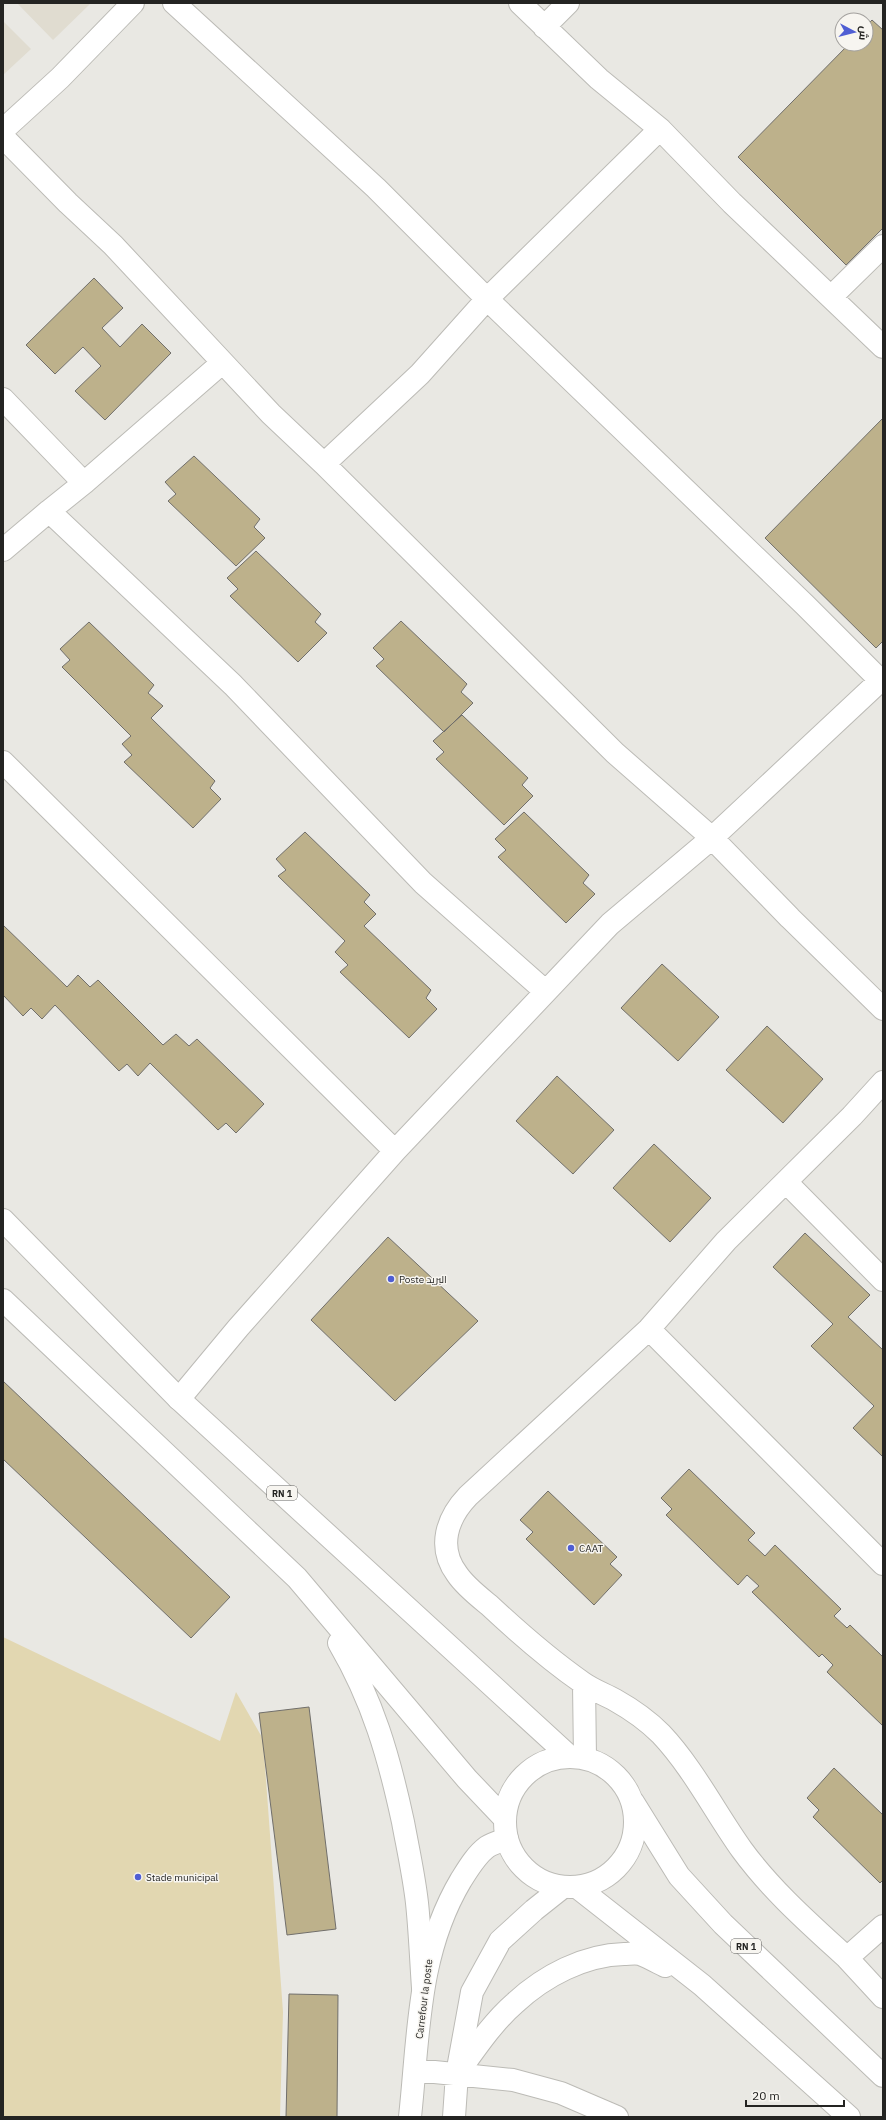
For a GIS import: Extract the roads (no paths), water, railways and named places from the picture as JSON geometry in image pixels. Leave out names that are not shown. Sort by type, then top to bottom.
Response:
[{"type":"main road","points":[[3,130],[60,78],[133,3]]},
{"type":"main road","points":[[174,3],[376,188],[487,299],[882,680],[712,838],[610,924],[395,1151],[238,1328],[179,1399]]},
{"type":"main road","points":[[520,3],[599,79],[660,129],[732,203],[832,296],[883,347]]},
{"type":"main road","points":[[544,27],[568,3]]},
{"type":"main road","points":[[324,464],[420,374],[487,299],[660,129]]},
{"type":"main road","points":[[3,137],[68,203],[113,245],[271,414],[324,464],[615,753],[712,838],[790,918],[883,1009]]},
{"type":"main road","points":[[832,296],[883,246]]},
{"type":"main road","points":[[3,550],[49,510],[84,483],[222,363]]},
{"type":"main road","points":[[3,399],[84,483]]},
{"type":"main road","points":[[49,510],[233,685],[423,883],[545,991]]},
{"type":"main road","points":[[3,762],[395,1151]]},
{"type":"main road","points":[[883,1082],[852,1116],[726,1241],[649,1329],[468,1496],[456,1509],[448,1524],[446,1541],[448,1558],[456,1574],[512,1627],[584,1684],[616,1700],[639,1715],[660,1733],[679,1755],[725,1825],[760,1873],[782,1898],[847,1958],[883,1997]]},
{"type":"main road","points":[[786,1182],[883,1280]]},
{"type":"main road","name":"RN 1","points":[[3,1220],[179,1399],[577,1757]]},
{"type":"main road","points":[[3,1300],[297,1578],[467,1779],[506,1829],[515,1856],[528,1872],[544,1882],[570,1887],[702,1985],[849,2117]]},
{"type":"main road","points":[[649,1329],[883,1564]]},
{"type":"main road","points":[[297,1578],[350,1663],[366,1692],[380,1732],[396,1791],[411,1863],[417,1904],[423,1988]]},
{"type":"main road","points":[[577,1757],[584,1684]]},
{"type":"main road","points":[[454,2117],[457,2074],[472,1992],[500,1941],[534,1910],[570,1887],[596,1881],[613,1871],[626,1855],[633,1837],[635,1817],[630,1798],[621,1782],[609,1769],[577,1757],[550,1760],[532,1768],[523,1777],[508,1800],[506,1829]]},
{"type":"main road","name":"RN 1","points":[[630,1798],[679,1876],[723,1924],[883,2076]]},
{"type":"main road","name":"Carrefour la poste","points":[[410,2117],[423,1988],[435,1935],[457,1887],[470,1867],[482,1852],[506,1829]]},
{"type":"main road","points":[[847,1958],[883,1926]]},
{"type":"main road","points":[[457,2074],[488,2031],[514,2003],[542,1980],[574,1966],[603,1957],[638,1954],[702,1985]]},
{"type":"main road","points":[[415,2070],[513,2080],[561,2093],[617,2117]]},
{"type":"place","name":"Poste البريد","points":[[391,1279]]},
{"type":"place","name":"CAAT","points":[[571,1548]]},
{"type":"place","name":"Stade municipal","points":[[138,1877]]}]
